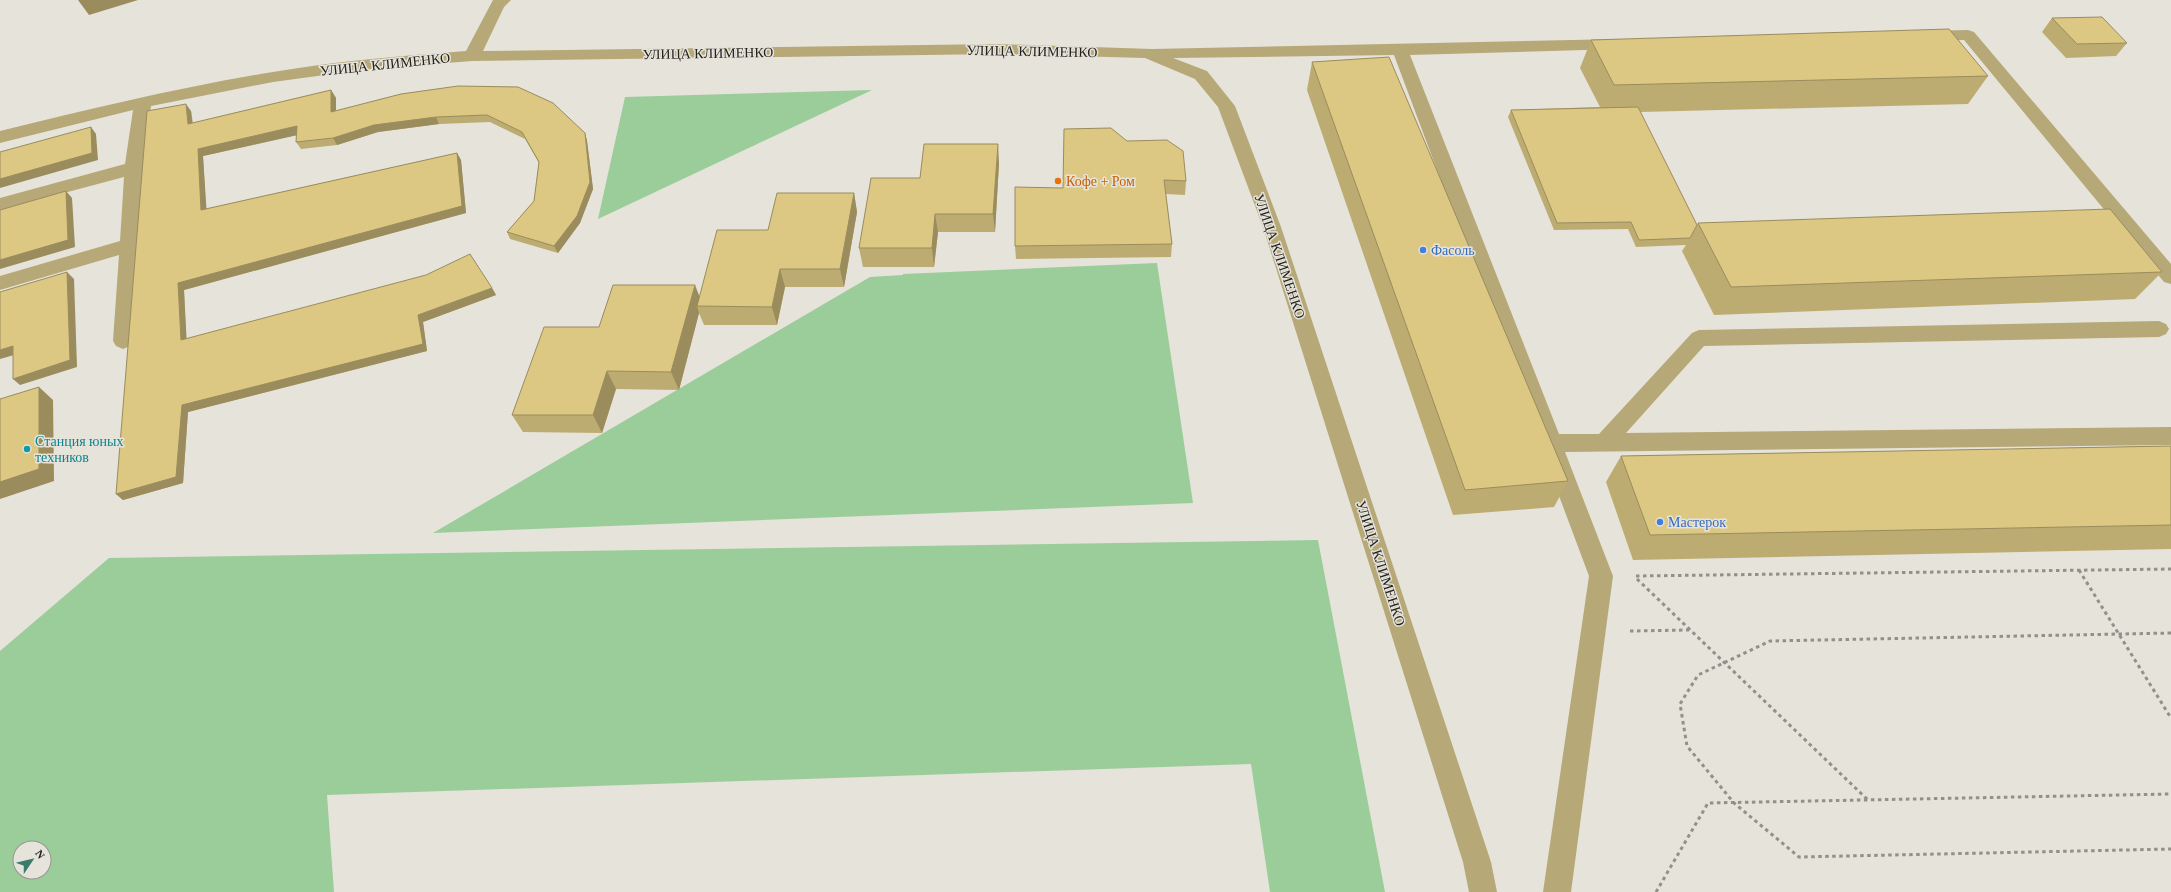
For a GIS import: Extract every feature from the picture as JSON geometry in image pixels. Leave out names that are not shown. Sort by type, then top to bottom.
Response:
[{"type":"street","points":[[472,56],[497,5],[503,0]]},
{"type":"street","points":[[1912,36],[1968,35],[2171,277]]},
{"type":"street","points":[[1147,53],[1400,50],[1632,44]]},
{"type":"street","name":"УЛИЦА КЛИМЕНКО","points":[[0,137],[143,102],[273,77],[369,64],[472,56],[997,49],[1147,53],[1201,74],[1226,106],[1274,234],[1477,862],[1483,892]]},
{"type":"street","points":[[1400,50],[1551,443],[1600,576],[1558,892]]},
{"type":"street","points":[[123,341],[134,168],[143,102]]},
{"type":"street","points":[[0,204],[134,168]]},
{"type":"street","points":[[0,283],[130,245]]},
{"type":"street","points":[[1604,442],[1699,338],[2159,329]]},
{"type":"street","points":[[1551,443],[2171,436]]},
{"type":"path","points":[[1869,801],[1633,576],[2171,569]]},
{"type":"path","points":[[2078,570],[2171,718]]},
{"type":"path","points":[[1593,631],[1689,630]]},
{"type":"path","points":[[2171,633],[1770,641],[1698,674],[1680,704],[1687,746],[1734,803],[1799,857],[2171,849]]},
{"type":"path","points":[[1656,892],[1708,803],[2171,794]]},
{"type":"green space","points":[[872,90],[598,219],[625,97]]},
{"type":"green space","points":[[1157,263],[1193,503],[433,533],[870,277],[903,274]]},
{"type":"green space","points":[[1318,540],[1385,892],[1270,892],[1251,764],[327,795],[334,892],[0,892],[0,651],[109,558]]},
{"type":"building","points":[[2102,17],[2127,43],[2077,44],[2052,18]]},
{"type":"building","points":[[1949,29],[1988,76],[1614,85],[1591,40]]},
{"type":"building","points":[[1389,57],[1568,481],[1465,490],[1312,62]]},
{"type":"building","points":[[458,86],[518,87],[553,103],[585,133],[590,182],[577,216],[554,246],[507,232],[534,201],[539,162],[522,132],[487,115],[436,117],[374,125],[333,138],[296,142],[297,126],[198,149],[201,210],[457,153],[462,206],[178,283],[181,340],[426,275],[470,254],[492,288],[418,315],[423,344],[182,405],[176,477],[116,494],[147,111],[186,104],[188,124],[331,90],[331,112],[401,94]]},
{"type":"building","points":[[1638,107],[1697,225],[1690,238],[1639,240],[1631,222],[1557,223],[1511,110]]},
{"type":"building","points":[[91,127],[92,153],[0,179],[0,152]]},
{"type":"building","points":[[1111,128],[1127,141],[1167,140],[1183,151],[1186,181],[1164,180],[1172,244],[1015,246],[1015,187],[1063,188],[1064,129]]},
{"type":"building","points":[[924,144],[998,144],[993,214],[935,214],[932,248],[859,248],[871,178],[920,178]]},
{"type":"building","points":[[66,191],[68,240],[0,260],[0,210]]},
{"type":"building","points":[[777,193],[854,193],[840,269],[780,269],[772,307],[697,306],[717,230],[768,230]]},
{"type":"building","points":[[2110,209],[2162,272],[1731,287],[1698,223]]},
{"type":"building","points":[[67,272],[70,360],[13,379],[13,346],[0,350],[0,292]]},
{"type":"building","points":[[613,285],[695,285],[671,372],[607,371],[593,415],[512,415],[544,327],[599,327]]},
{"type":"building","points":[[39,387],[39,469],[0,482],[0,399]]},
{"type":"building","points":[[2171,446],[2171,525],[1650,535],[1621,456]]},
{"type":"place","name":"Кофе + Ром","points":[[1058,181]]},
{"type":"place","name":"Фасоль","points":[[1423,250]]},
{"type":"place","name":"Станция юных техников","points":[[27,449]]},
{"type":"place","name":"Мастерок","points":[[1660,522]]}]
